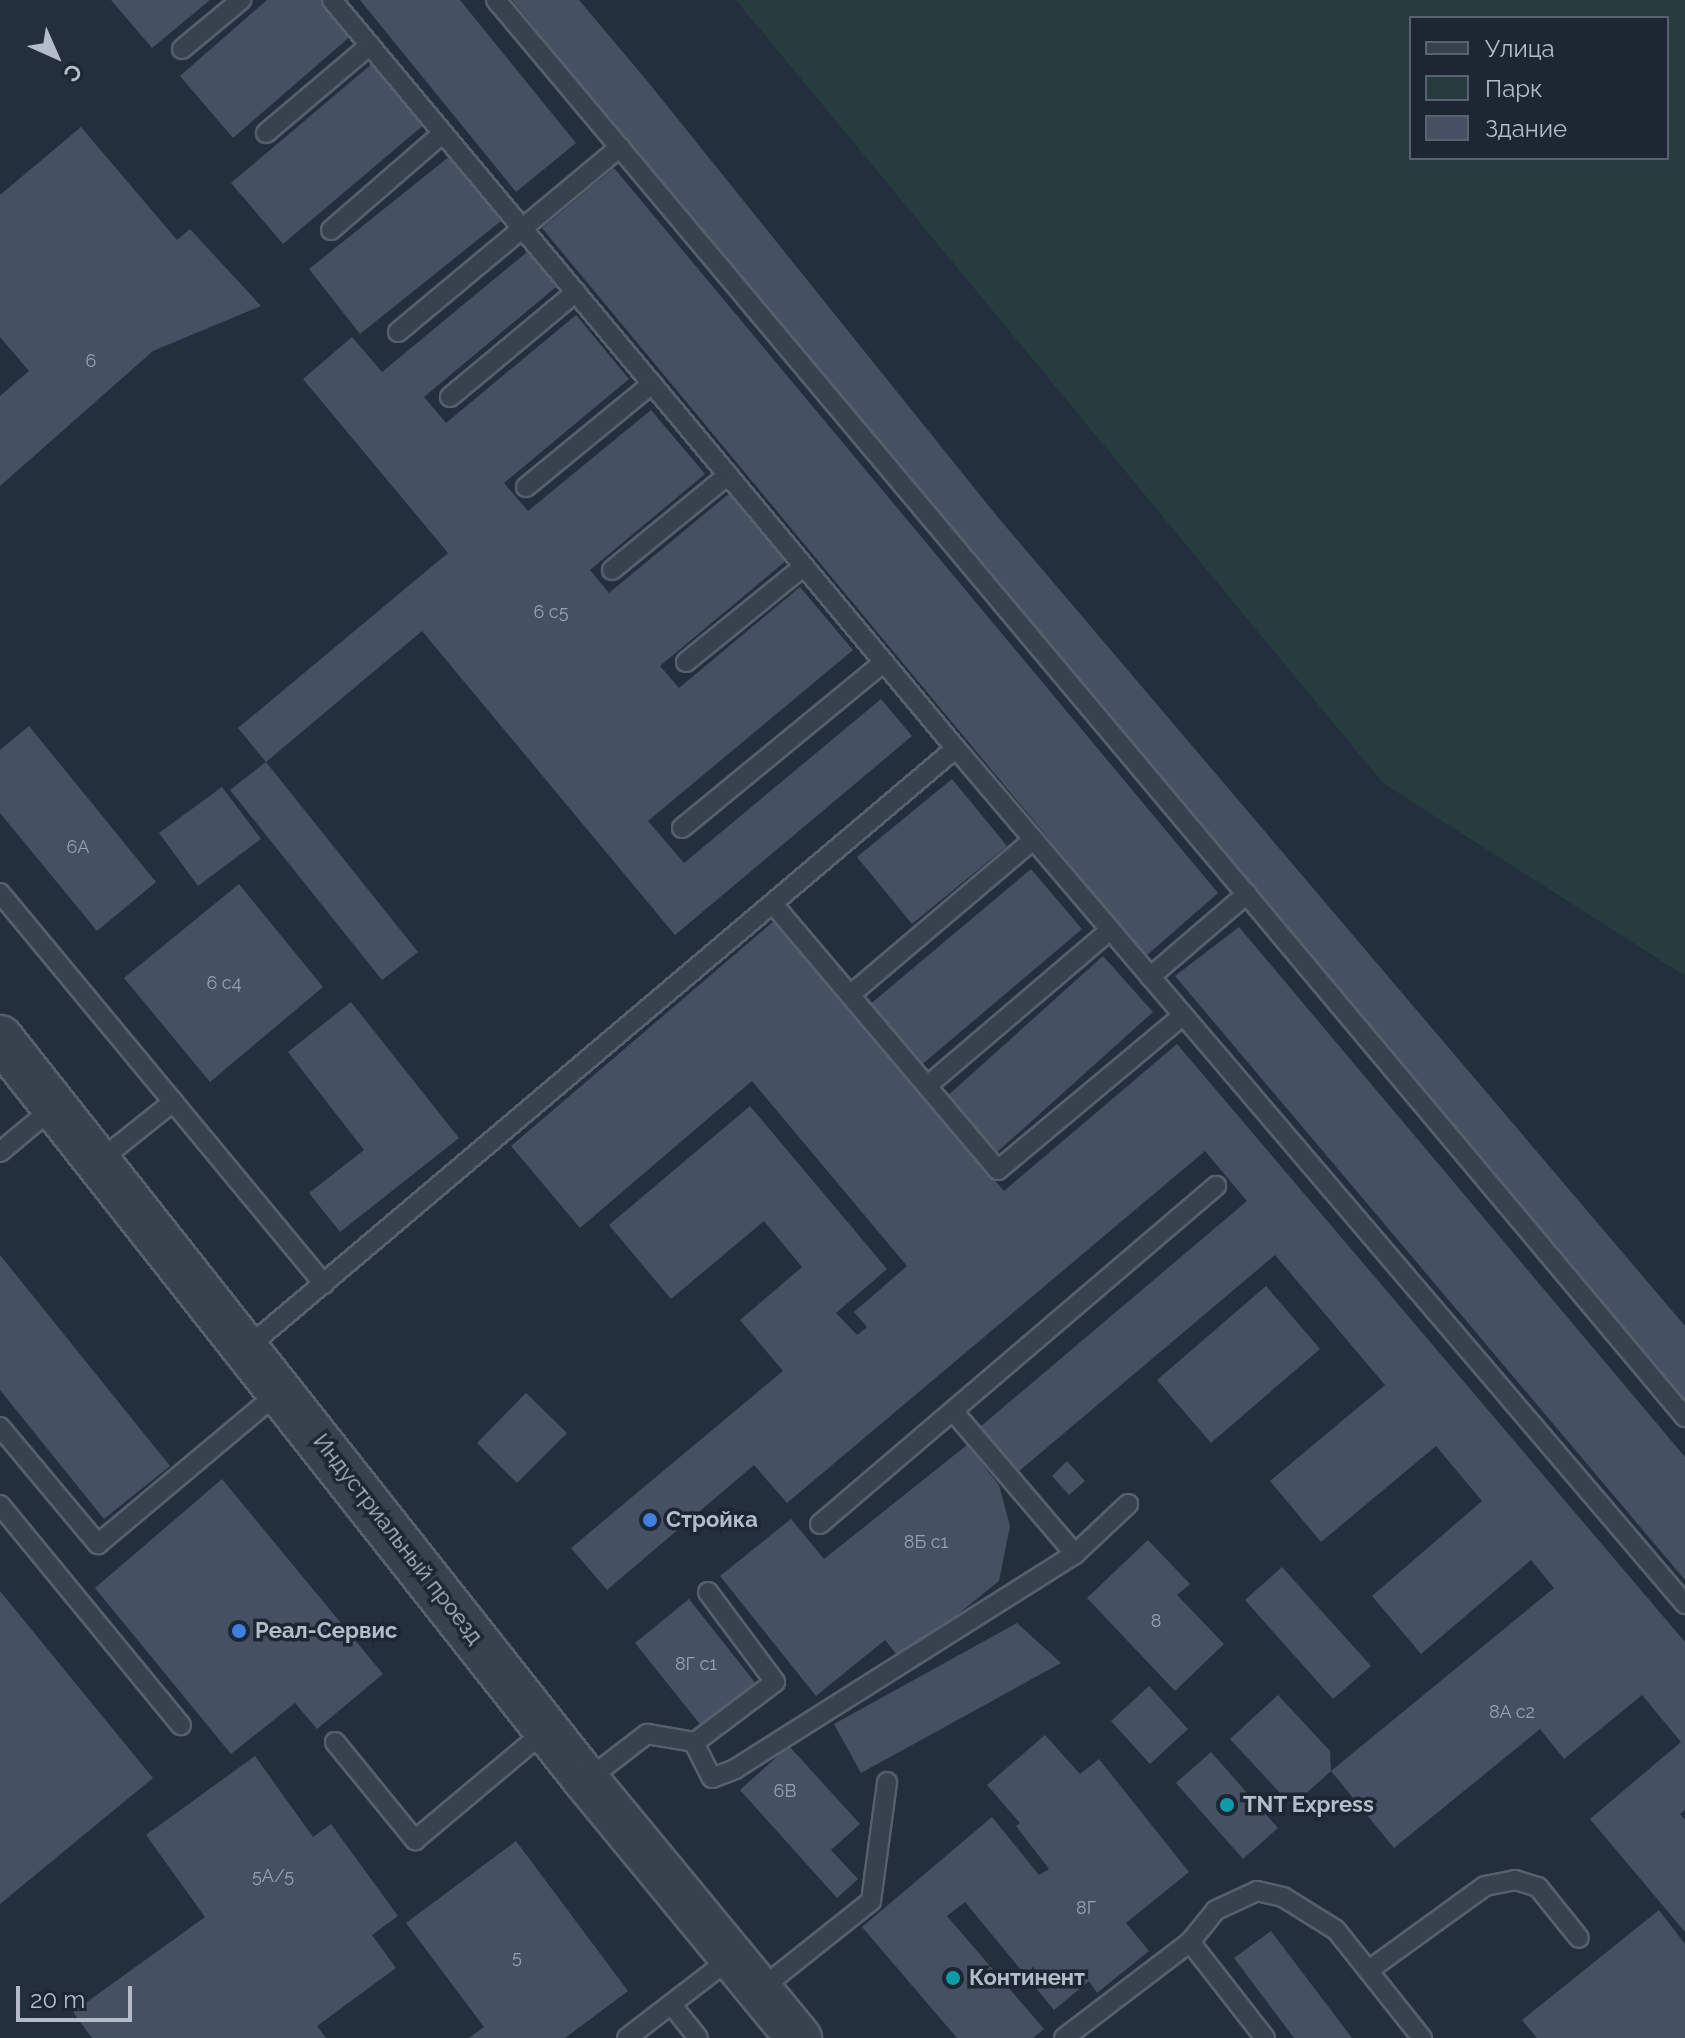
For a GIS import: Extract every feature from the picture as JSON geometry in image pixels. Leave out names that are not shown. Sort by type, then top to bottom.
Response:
[{"type":"street","name":"Индустриальный проезд","points":[[0,1038],[282,1390],[546,1730],[799,2038]]},
{"type":"lane","points":[[182,49],[241,0]]},
{"type":"lane","points":[[332,0],[1033,840],[1685,1604]]},
{"type":"lane","points":[[496,0],[1685,1417]]},
{"type":"lane","points":[[266,133],[370,45]]},
{"type":"lane","points":[[331,230],[443,133]]},
{"type":"lane","points":[[398,332],[620,147]]},
{"type":"lane","points":[[450,397],[576,292]]},
{"type":"lane","points":[[526,487],[652,384]]},
{"type":"lane","points":[[612,570],[728,475]]},
{"type":"lane","points":[[686,662],[804,566]]},
{"type":"lane","points":[[682,828],[884,662]]},
{"type":"lane","points":[[248,1347],[956,748]]},
{"type":"lane","points":[[850,995],[1033,840]]},
{"type":"lane","points":[[0,893],[324,1284]]},
{"type":"lane","points":[[1150,977],[1247,894]]},
{"type":"lane","points":[[773,904],[998,1170],[1182,1016]]},
{"type":"lane","points":[[927,1086],[1110,930]]},
{"type":"lane","points":[[99,1161],[173,1102]]},
{"type":"lane","points":[[0,1152],[55,1106]]},
{"type":"lane","points":[[820,1524],[1216,1186]]},
{"type":"lane","points":[[0,1427],[98,1544],[282,1390]]},
{"type":"lane","points":[[953,1411],[1075,1554]]},
{"type":"lane","points":[[695,1742],[712,1778],[735,1769],[1075,1554],[1128,1504]]},
{"type":"lane","points":[[0,1505],[181,1725]]},
{"type":"lane","points":[[586,1780],[647,1734],[695,1742],[775,1682],[708,1592]]},
{"type":"lane","points":[[335,1742],[415,1840],[546,1730]]},
{"type":"lane","points":[[627,2038],[671,2004],[744,1974],[871,1901],[887,1782]]},
{"type":"lane","points":[[1369,1970],[1485,1886],[1515,1880],[1538,1887],[1579,1938]]},
{"type":"lane","points":[[1064,2038],[1190,1942],[1216,1910],[1257,1891],[1312,1912],[1336,1930],[1422,2038]]},
{"type":"lane","points":[[1190,1942],[1265,2038]]},
{"type":"lane","points":[[671,2004],[698,2038]]},
{"type":"green space","points":[[736,0],[1685,0],[1685,976],[1383,783]]},
{"type":"building","points":[[111,0],[210,0],[152,48]]},
{"type":"building","points":[[267,0],[324,0],[353,34],[233,138],[180,76]]},
{"type":"building","points":[[360,0],[460,0],[576,143],[516,192]]},
{"type":"building","points":[[512,0],[579,0],[648,82],[996,515],[1685,1326],[1685,1402],[792,342]]},
{"type":"building","points":[[374,62],[426,123],[283,244],[231,183]]},
{"type":"building","points":[[81,127],[177,240],[190,229],[261,306],[153,351],[0,486],[0,396],[29,371],[0,337],[0,195]]},
{"type":"building","points":[[450,156],[501,221],[360,334],[309,269]]},
{"type":"building","points":[[614,168],[1218,893],[1146,956],[542,228]]},
{"type":"building","points":[[527,252],[556,287],[424,397],[446,423],[576,315],[629,379],[504,483],[528,511],[651,410],[705,474],[590,570],[609,593],[731,492],[787,560],[660,666],[679,688],[800,587],[853,650],[648,821],[684,863],[881,699],[912,736],[675,935],[422,631],[266,762],[238,728],[448,553],[303,379],[352,337],[382,372]]},
{"type":"building","points":[[29,726],[156,882],[97,931],[0,813],[0,750]]},
{"type":"building","points":[[266,762],[418,952],[382,980],[230,790]]},
{"type":"building","points":[[952,779],[1007,846],[912,924],[857,857]]},
{"type":"building","points":[[222,787],[261,839],[198,886],[159,833]]},
{"type":"building","points":[[1031,869],[1082,929],[919,1067],[868,1006]]},
{"type":"building","points":[[239,884],[323,987],[210,1082],[124,978]]},
{"type":"building","points":[[774,921],[1004,1191],[1177,1044],[1685,1642],[1685,1810],[1680,1814],[1685,1820],[1685,1932],[1590,1819],[1681,1742],[1642,1695],[1564,1759],[1540,1729],[1394,1848],[1331,1771],[1554,1588],[1531,1560],[1421,1654],[1372,1596],[1482,1501],[1436,1446],[1321,1542],[1270,1481],[1385,1385],[1275,1255],[1018,1472],[980,1427],[1247,1201],[1205,1151],[787,1503],[754,1465],[607,1590],[571,1548],[783,1371],[740,1320],[802,1267],[764,1221],[671,1299],[609,1225],[750,1106],[887,1269],[836,1313],[857,1335],[867,1327],[854,1312],[907,1266],[752,1081],[580,1228],[511,1146]]},
{"type":"building","points":[[1239,927],[1685,1457],[1685,1580],[1175,976]]},
{"type":"building","points":[[1103,956],[1153,1012],[995,1154],[945,1098]]},
{"type":"building","points":[[351,1002],[459,1138],[340,1232],[309,1193],[364,1150],[288,1052]]},
{"type":"building","points":[[0,1255],[170,1466],[104,1519],[0,1390]]},
{"type":"building","points":[[1266,1286],[1320,1349],[1211,1443],[1157,1380]]},
{"type":"building","points":[[526,1393],[567,1433],[517,1483],[477,1443]]},
{"type":"building","points":[[967,1445],[999,1485],[1010,1526],[999,1581],[901,1660],[885,1640],[816,1696],[720,1576],[791,1519],[824,1559]]},
{"type":"building","points":[[1067,1461],[1085,1481],[1069,1495],[1052,1476]]},
{"type":"building","name":"Реал-Сервис","points":[[222,1479],[383,1674],[317,1729],[295,1703],[231,1754],[95,1588]]},
{"type":"building","points":[[1148,1540],[1190,1584],[1177,1595],[1224,1644],[1175,1691],[1087,1598]]},
{"type":"building","points":[[1282,1567],[1371,1666],[1333,1699],[1245,1600]]},
{"type":"building","points":[[0,1591],[153,1778],[0,1904]]},
{"type":"building","points":[[689,1599],[757,1685],[703,1728],[635,1643]]},
{"type":"building","points":[[1017,1623],[1061,1663],[861,1773],[834,1724]]},
{"type":"building","points":[[1149,1686],[1188,1729],[1150,1764],[1111,1721]]},
{"type":"building","points":[[1278,1695],[1330,1751],[1331,1771],[1292,1806],[1230,1739]]},
{"type":"building","points":[[1045,1735],[1080,1774],[1099,1759],[1189,1872],[1126,1923],[1149,1951],[1097,1993],[1089,1981],[1054,2010],[965,1902],[947,1916],[1044,2029],[1033,2038],[957,2038],[862,1927],[992,1817],[1039,1875],[1049,1869],[1016,1826],[1020,1823],[987,1785]]},
{"type":"building","points":[[789,1746],[860,1824],[831,1850],[858,1879],[837,1898],[740,1790]]},
{"type":"building","name":"TNT Express","points":[[1211,1752],[1278,1828],[1243,1859],[1176,1783]]},
{"type":"building","points":[[255,1756],[313,1837],[331,1824],[398,1916],[372,1935],[396,1968],[317,2026],[326,2038],[92,2038],[73,2012],[205,1917],[146,1835]]},
{"type":"building","points":[[516,1841],[628,1991],[565,2038],[469,2038],[484,2027],[406,1923]]},
{"type":"building","points":[[1659,1910],[1685,1944],[1685,2038],[1537,2038],[1522,2020]]},
{"type":"building","points":[[1271,1931],[1352,2038],[1294,2038],[1234,1958]]},
{"type":"place","name":"Стройка","points":[[650,1520]]},
{"type":"place","name":"Реал-Сервис","points":[[239,1631]]},
{"type":"place","name":"TNT Express","points":[[1227,1805]]},
{"type":"place","name":"Континент","points":[[953,1978]]}]
